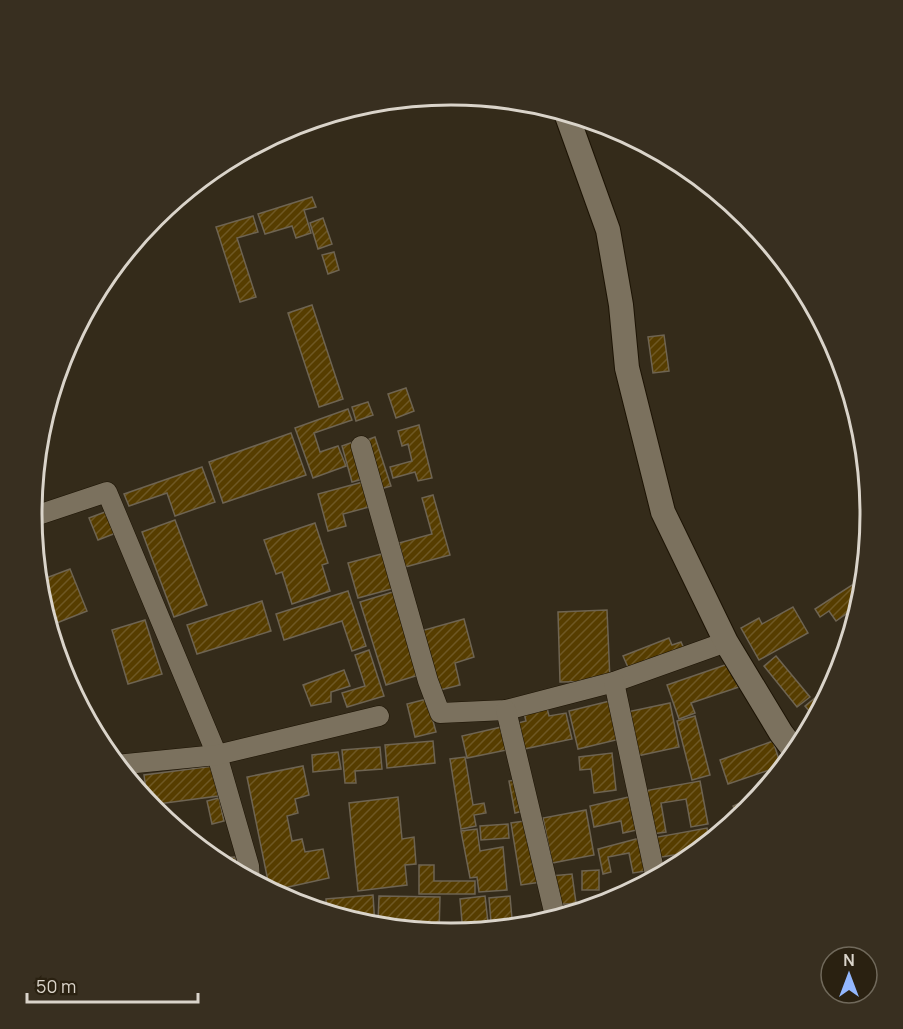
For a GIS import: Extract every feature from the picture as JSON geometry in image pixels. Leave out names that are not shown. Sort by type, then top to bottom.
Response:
[{"type":"street","points":[[570,123],[608,230],[621,304],[627,368],[663,512],[726,642],[790,745]]},
{"type":"street","points":[[361,446],[428,681],[440,713],[506,710],[614,682],[726,642]]},
{"type":"street","points":[[42,514],[107,492],[217,755],[249,870]]},
{"type":"street","points":[[614,682],[654,870]]},
{"type":"street","points":[[506,710],[554,911]]},
{"type":"street","points":[[127,764],[217,755],[380,716]]},
{"type":"building","points":[[312,197],[316,207],[304,210],[311,233],[296,238],[292,226],[265,234],[258,214]]},
{"type":"building","points":[[253,216],[258,232],[237,238],[256,297],[240,302],[216,227]]},
{"type":"building","points":[[323,218],[332,244],[318,249],[310,223]]},
{"type":"building","points":[[334,252],[339,270],[328,274],[322,255]]},
{"type":"building","points":[[312,305],[343,399],[319,407],[288,313]]},
{"type":"building","points":[[664,335],[669,371],[653,373],[648,337]]},
{"type":"building","points":[[406,388],[414,411],[396,418],[388,394]]},
{"type":"building","points":[[368,402],[373,415],[356,421],[352,407]]},
{"type":"building","points":[[348,409],[352,420],[314,433],[320,452],[338,446],[346,466],[313,478],[295,428]]},
{"type":"building","points":[[419,425],[432,478],[418,481],[415,472],[393,478],[390,467],[412,461],[408,444],[402,446],[398,431]]},
{"type":"building","points":[[291,433],[306,475],[223,503],[209,462]]},
{"type":"building","points":[[375,437],[391,486],[380,489],[364,441]]},
{"type":"building","points":[[356,441],[366,478],[352,482],[342,446]]},
{"type":"building","points":[[202,467],[215,502],[175,516],[167,493],[129,506],[124,494]]},
{"type":"building","points":[[363,482],[369,507],[343,514],[346,526],[328,531],[318,494]]},
{"type":"building","points":[[433,495],[450,555],[405,567],[399,543],[432,534],[422,498]]},
{"type":"building","points":[[113,509],[121,531],[98,540],[89,518]]},
{"type":"building","points":[[175,520],[207,605],[174,617],[142,532]]},
{"type":"building","points":[[315,523],[328,563],[322,565],[330,591],[292,604],[282,572],[276,574],[264,540]]},
{"type":"building","points":[[385,553],[395,588],[358,598],[348,563]]},
{"type":"building","points":[[70,569],[87,611],[57,623],[47,577]]},
{"type":"building","points":[[852,585],[854,588],[849,612],[836,621],[829,611],[820,617],[815,609]]},
{"type":"building","points":[[348,591],[366,646],[352,651],[342,621],[284,640],[276,614]]},
{"type":"building","points":[[396,591],[422,674],[386,685],[360,602]]},
{"type":"building","points":[[262,601],[271,631],[197,654],[187,625]]},
{"type":"building","points":[[793,607],[808,633],[759,660],[741,628],[759,618],[762,624]]},
{"type":"building","points":[[607,610],[610,681],[560,682],[558,612]]},
{"type":"building","points":[[464,619],[474,657],[455,663],[460,685],[436,691],[421,631]]},
{"type":"building","points":[[145,620],[162,674],[128,684],[112,630]]},
{"type":"building","points":[[669,638],[672,645],[681,642],[686,653],[631,674],[623,656]]},
{"type":"building","points":[[369,650],[384,696],[347,707],[342,693],[365,686],[355,655]]},
{"type":"building","points":[[776,656],[810,697],[797,707],[764,666]]},
{"type":"building","points":[[731,663],[739,687],[691,703],[695,713],[679,719],[667,685]]},
{"type":"building","points":[[344,670],[350,686],[331,692],[331,702],[311,706],[303,685]]},
{"type":"building","points":[[820,694],[810,712],[805,706]]},
{"type":"building","points":[[427,699],[436,732],[415,737],[407,704]]},
{"type":"building","points":[[610,701],[620,739],[578,749],[569,711]]},
{"type":"building","points":[[670,703],[679,747],[637,756],[627,712]]},
{"type":"building","points":[[547,708],[549,716],[566,713],[572,739],[524,749],[518,723],[526,721],[524,713]]},
{"type":"building","points":[[695,716],[710,775],[692,780],[677,721]]},
{"type":"building","points":[[506,726],[511,749],[467,758],[462,736]]},
{"type":"building","points":[[433,741],[435,763],[387,768],[385,745]]},
{"type":"building","points":[[773,741],[779,760],[772,769],[728,784],[720,760]]},
{"type":"building","points":[[380,747],[382,769],[355,771],[356,783],[345,783],[342,750]]},
{"type":"building","points":[[338,752],[341,769],[313,772],[312,755]]},
{"type":"building","points":[[612,753],[616,790],[594,793],[591,769],[580,770],[579,757]]},
{"type":"building","points":[[465,757],[473,805],[484,803],[486,813],[474,815],[476,826],[461,829],[450,759]]},
{"type":"building","points":[[214,766],[218,796],[162,803],[146,787],[144,775]]},
{"type":"building","points":[[303,766],[309,795],[295,799],[298,813],[287,816],[292,841],[302,839],[305,852],[323,849],[329,878],[284,888],[268,881],[247,777]]},
{"type":"building","points":[[521,779],[527,810],[515,813],[509,781]]},
{"type":"building","points":[[700,781],[708,824],[691,827],[686,799],[661,803],[666,832],[652,834],[644,791]]},
{"type":"building","points":[[633,796],[641,829],[623,833],[621,821],[594,827],[590,806]]},
{"type":"building","points":[[398,797],[402,839],[414,837],[416,864],[405,865],[407,885],[358,891],[349,803]]},
{"type":"building","points":[[219,798],[224,821],[212,824],[207,801]]},
{"type":"building","points":[[744,801],[735,810],[733,806]]},
{"type":"building","points":[[586,810],[594,855],[552,863],[543,818]]},
{"type":"building","points":[[531,820],[541,882],[521,885],[511,823]]},
{"type":"building","points":[[508,824],[509,838],[481,840],[480,826]]},
{"type":"building","points":[[707,828],[708,833],[680,854],[656,858],[652,838]]},
{"type":"building","points":[[477,829],[480,851],[503,847],[507,890],[479,892],[477,877],[470,878],[461,831]]},
{"type":"building","points":[[640,838],[646,871],[633,873],[629,853],[608,857],[611,872],[603,874],[598,849]]},
{"type":"building","points":[[419,865],[434,865],[434,881],[475,881],[475,894],[419,894]]},
{"type":"building","points":[[599,870],[599,890],[582,890],[582,871]]},
{"type":"building","points":[[572,874],[576,903],[555,905],[551,876]]},
{"type":"building","points":[[373,895],[374,916],[326,904],[326,899]]},
{"type":"building","points":[[379,896],[440,897],[439,924],[378,917]]},
{"type":"building","points":[[485,896],[488,922],[462,924],[460,899]]},
{"type":"building","points":[[510,896],[512,919],[491,922],[489,898]]}]
